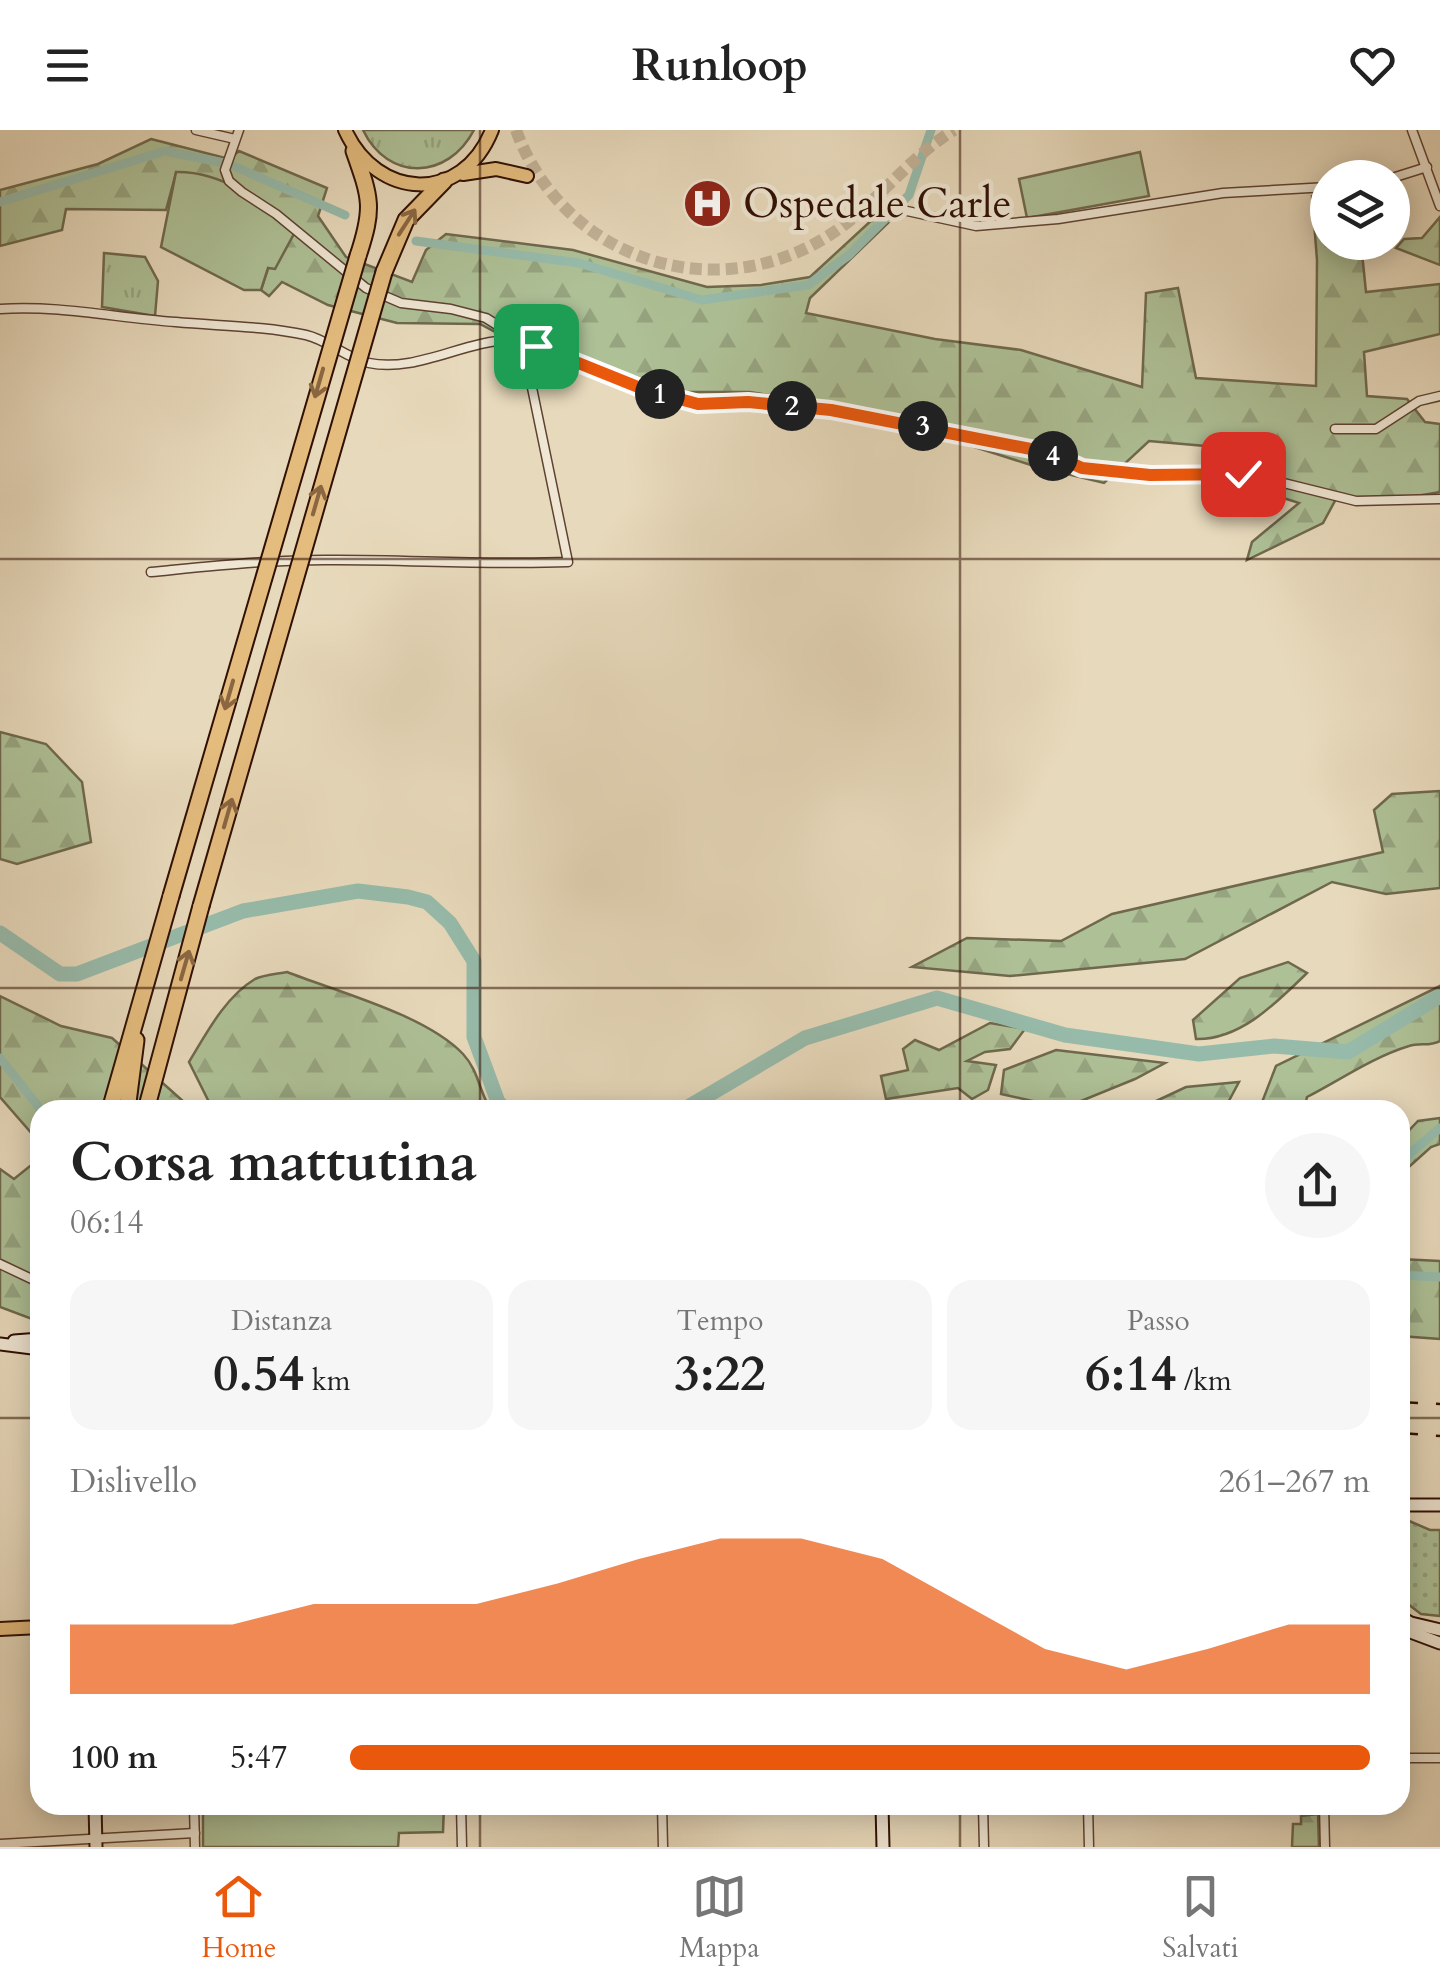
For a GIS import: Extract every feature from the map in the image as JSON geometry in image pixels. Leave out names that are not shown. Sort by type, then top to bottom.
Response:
[{"type":"highway","points":[[113,1100],[370,216],[370,201],[354,151]]},
{"type":"highway","points":[[149,1100],[384,272],[406,220],[450,178]]},
{"type":"highway","points":[[129,1100],[140,1004]]},
{"type":"highway","points":[[130,1100],[168,1024]]},
{"type":"main road","points":[[345,130],[354,151],[372,169],[394,181],[419,185],[496,170],[527,176]]},
{"type":"main road","points":[[450,178],[472,163],[486,146],[492,130]]},
{"type":"main road","points":[[0,1343],[30,1340]]},
{"type":"main road","points":[[0,1343],[30,1348]]},
{"type":"main road","points":[[1410,1505],[1440,1505]]},
{"type":"main road","points":[[1410,1623],[1440,1630]]},
{"type":"main road","points":[[0,1629],[30,1628]]},
{"type":"main road","points":[[1410,1632],[1440,1644]]},
{"type":"main road","points":[[95,1815],[96,1843]]},
{"type":"main road","points":[[882,1815],[883,1847]]},
{"type":"street","points":[[151,572],[240,563],[334,560],[568,562],[524,349],[486,318],[401,303],[366,288],[276,214],[242,192],[225,173],[237,134],[196,130]]},
{"type":"street","points":[[1412,130],[1440,206]]},
{"type":"street","points":[[1410,173],[1427,168]]},
{"type":"street","points":[[907,211],[976,226],[1058,220],[1223,193],[1310,188]]},
{"type":"street","points":[[0,309],[96,311],[176,322],[234,324],[310,336],[372,364],[416,361],[493,340],[512,340]]},
{"type":"street","points":[[524,349],[536,346],[643,389],[698,404],[748,402],[831,410],[1046,452],[1082,468],[1150,475],[1243,474],[1356,502],[1440,499]]},
{"type":"street","points":[[1336,429],[1376,429],[1419,402],[1440,396]]},
{"type":"street","points":[[0,1264],[30,1279]]},
{"type":"street","points":[[1410,1758],[1440,1758]]},
{"type":"street","points":[[194,1815],[196,1847]]},
{"type":"street","points":[[461,1815],[462,1847]]},
{"type":"street","points":[[662,1815],[663,1847]]},
{"type":"street","points":[[983,1815],[984,1847]]},
{"type":"street","points":[[1088,1815],[1089,1847]]},
{"type":"street","points":[[1324,1815],[1325,1847]]},
{"type":"street","points":[[0,1844],[96,1843],[195,1833]]},
{"type":"green space","points":[[363,130],[474,130],[449,158],[434,166],[418,168],[387,159]]},
{"type":"green space","points":[[151,139],[229,159],[239,151],[327,188],[318,216],[346,257],[412,282],[426,250],[446,234],[573,250],[707,287],[761,285],[810,277],[874,218],[888,223],[810,298],[806,313],[935,339],[1021,350],[1142,387],[1146,293],[1178,288],[1196,378],[1316,386],[1317,260],[1363,260],[1366,292],[1440,284],[1440,334],[1364,352],[1367,396],[1407,399],[1425,422],[1440,424],[1440,492],[1400,499],[1336,499],[1323,523],[1247,560],[1252,542],[1299,503],[1237,483],[1239,449],[1149,441],[1104,483],[1034,466],[859,410],[750,392],[687,392],[512,341],[480,324],[397,323],[328,305],[282,282],[269,296],[261,290],[268,268],[176,173],[166,210],[66,209],[62,230],[0,246],[0,190],[98,164]]},
{"type":"green space","points":[[1140,152],[1149,196],[1027,218],[1019,179]]},
{"type":"green space","points":[[176,172],[226,183],[296,230],[275,269],[268,268],[261,290],[244,290],[161,247]]},
{"type":"green space","points":[[1440,217],[1440,265],[1410,253],[1410,239],[1422,238]]},
{"type":"green space","points":[[104,253],[145,257],[158,281],[155,316],[102,307]]},
{"type":"green space","points":[[0,732],[46,744],[82,782],[91,842],[17,864],[0,859]]},
{"type":"green space","points":[[1440,791],[1440,888],[1386,894],[1332,882],[1185,959],[1010,976],[912,967],[967,938],[1061,941],[1112,914],[1383,852],[1374,810],[1392,794]]},
{"type":"green space","points":[[1288,962],[1307,973],[1271,1007],[1228,1033],[1196,1039],[1193,1020],[1240,978]]},
{"type":"green space","points":[[287,972],[427,1028],[463,1054],[486,1100],[208,1100],[189,1062],[234,996],[259,978]]},
{"type":"green space","points":[[1440,986],[1440,1041],[1409,1046],[1370,1062],[1306,1100],[1263,1100],[1276,1066]]},
{"type":"green space","points":[[0,996],[61,1026],[112,1038],[182,1100],[30,1100],[30,1132],[0,1097]]},
{"type":"green space","points":[[990,1023],[1025,1029],[1010,1049],[985,1052],[967,1061],[996,1065],[988,1090],[972,1099],[958,1088],[886,1099],[881,1076],[908,1070],[903,1049],[915,1040],[939,1050]]},
{"type":"green space","points":[[1056,1050],[1165,1063],[1084,1100],[1028,1100],[1001,1094],[1004,1070]]},
{"type":"green space","points":[[1239,1082],[1229,1100],[1158,1100],[1186,1087]]},
{"type":"green space","points":[[1440,1118],[1440,1144],[1410,1166],[1410,1129],[1418,1121]]},
{"type":"green space","points":[[30,1166],[30,1318],[0,1307],[0,1169],[14,1179]]},
{"type":"green space","points":[[1410,1260],[1440,1261],[1440,1339],[1410,1337]]},
{"type":"green space","points":[[1410,1521],[1440,1530],[1440,1616],[1421,1614],[1410,1606]]},
{"type":"green space","points":[[203,1815],[444,1815],[443,1832],[399,1833],[398,1847],[203,1847]]},
{"type":"green space","points":[[1318,1815],[1319,1847],[1292,1847],[1293,1824],[1301,1824],[1301,1816]]},
{"type":"waterway","points":[[416,241],[579,263],[702,300],[808,285],[849,255],[909,195],[931,130]]},
{"type":"waterway","points":[[0,202],[165,151],[229,164],[345,215]]},
{"type":"waterway","points":[[0,933],[60,974],[77,974],[243,911],[358,891],[427,902],[450,923],[474,961],[474,1037],[497,1100]]},
{"type":"waterway","points":[[700,1100],[805,1038],[937,998],[1065,1035],[1199,1054],[1274,1046],[1348,1052],[1440,996]]},
{"type":"waterway","points":[[0,1058],[33,1100]]},
{"type":"waterway","points":[[1410,1154],[1440,1128]]},
{"type":"waterway","points":[[1410,1276],[1440,1277]]},
{"type":"tunnel","points":[[516,130],[538,174],[567,210],[603,238],[644,258],[688,268],[734,269],[780,259],[825,238],[954,130]]},
{"type":"railway","points":[[1410,1402],[1440,1404]]},
{"type":"railway","points":[[1410,1434],[1440,1436]]},
{"type":"place","name":"Ospedale Carle","points":[[708,203]]},
{"type":"route","points":[[536,346],[643,389],[698,404],[748,402],[831,410],[1046,452],[1082,468],[1150,475],[1243,474]]}]
